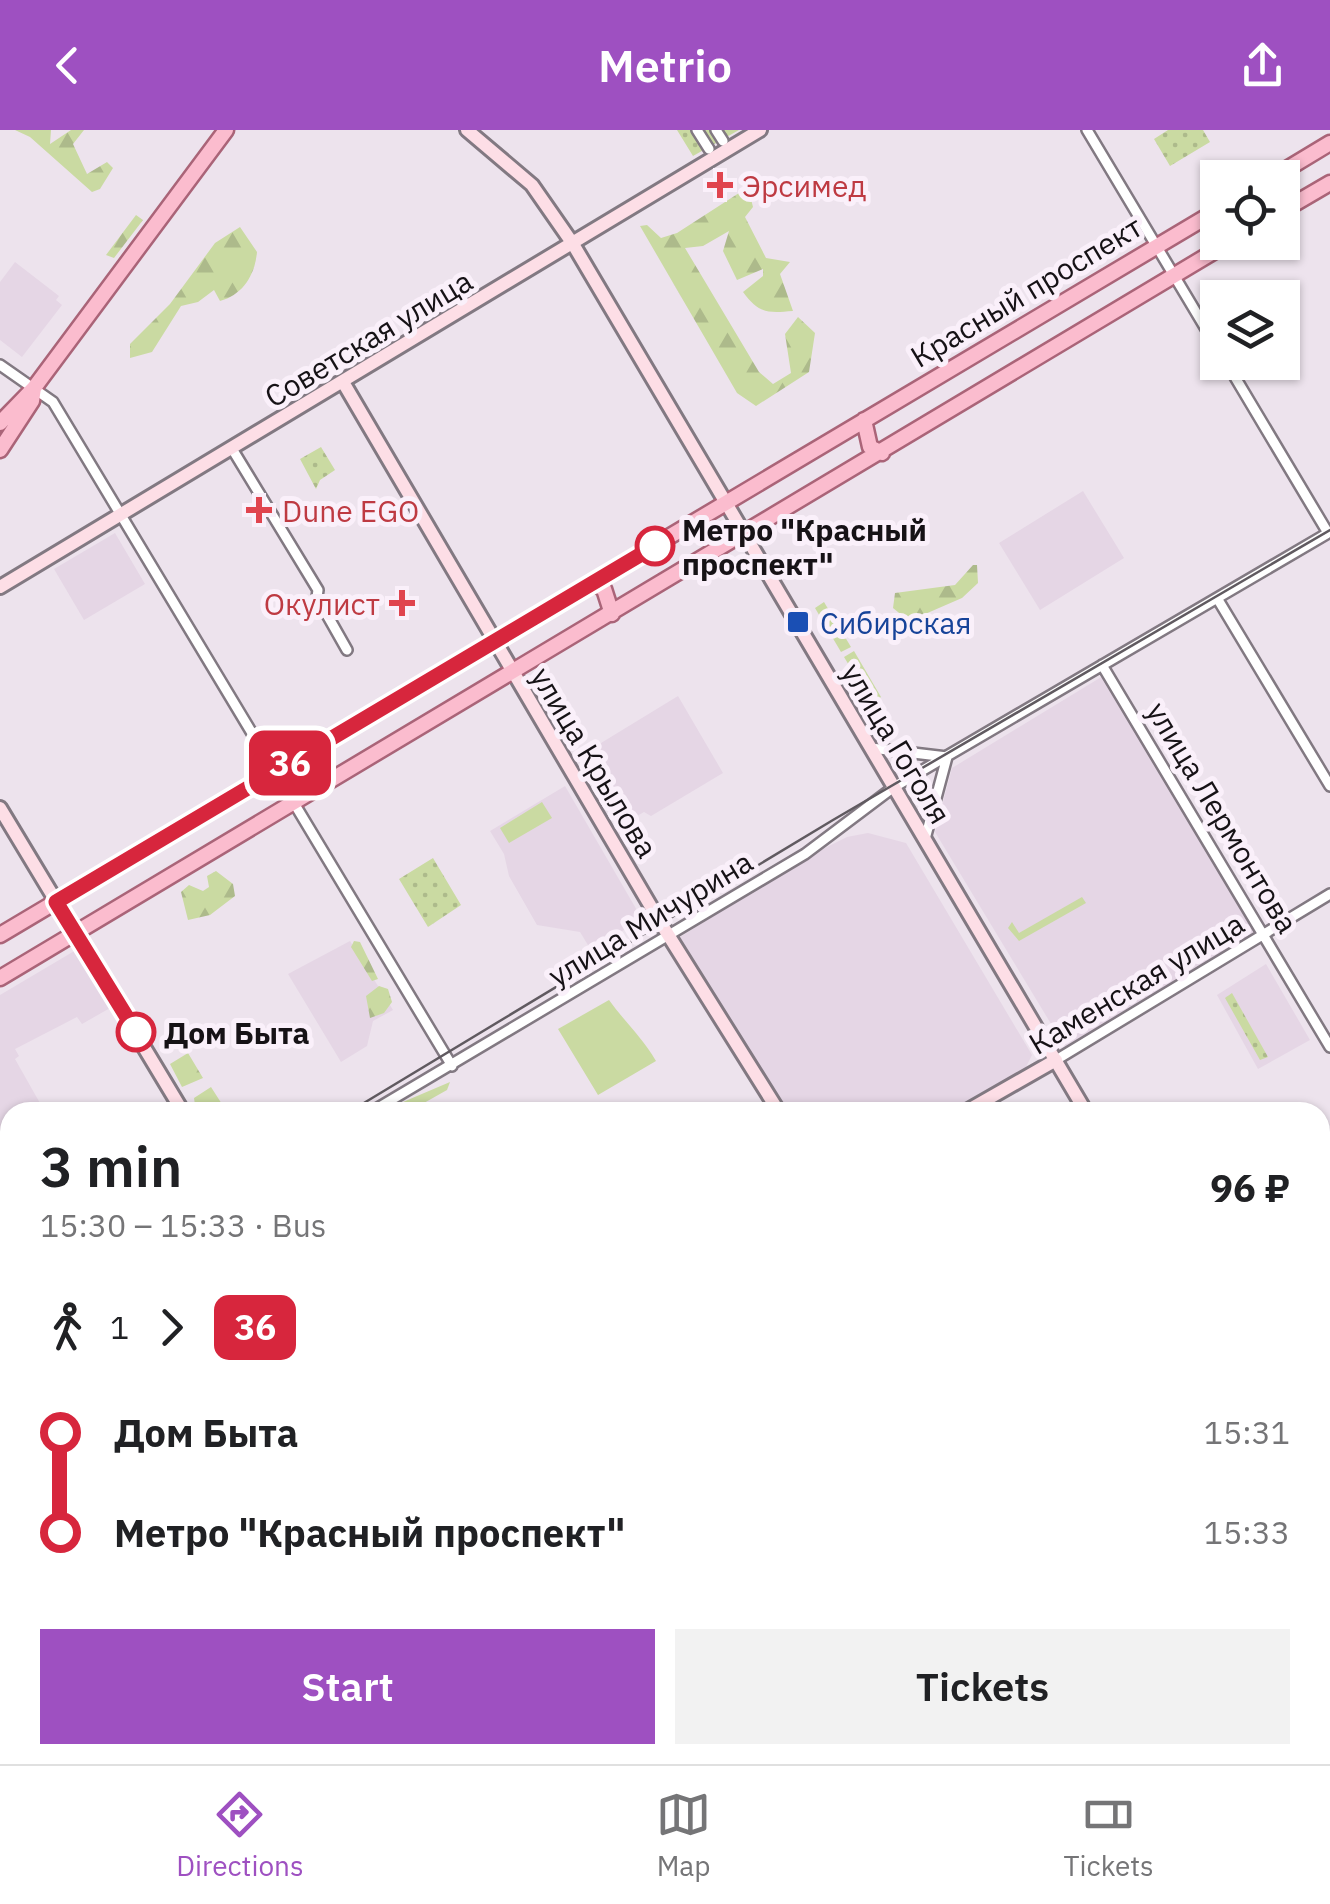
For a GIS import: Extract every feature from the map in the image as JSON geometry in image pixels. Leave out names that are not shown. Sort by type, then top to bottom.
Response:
[{"type":"main road","points":[[0,423],[34,388],[226,130]]},
{"type":"main road","points":[[1300,161],[1330,143]]},
{"type":"main road","points":[[1300,201],[1330,183]]},
{"type":"main road","name":"Красный проспект","points":[[0,935],[1200,220]]},
{"type":"main road","points":[[0,978],[297,804],[1200,260]]},
{"type":"main road","points":[[0,450],[32,401],[34,388]]},
{"type":"main road","points":[[864,420],[870,447],[882,453]]},
{"type":"main road","points":[[593,583],[604,590],[612,614]]},
{"type":"street","name":"улица Гоголя","points":[[467,130],[532,185],[573,244],[1080,1102]]},
{"type":"street","points":[[697,130],[709,149]]},
{"type":"street","points":[[716,130],[722,141]]},
{"type":"street","name":"Советская улица","points":[[0,587],[760,130]]},
{"type":"street","points":[[1087,130],[1200,319]]},
{"type":"street","points":[[0,365],[53,402],[452,1066]]},
{"type":"street","points":[[1237,380],[1329,532]]},
{"type":"street","name":"улица Крылова","points":[[343,382],[670,936],[773,1102]]},
{"type":"street","points":[[232,447],[318,590],[317,597],[347,650]]},
{"type":"street","name":"улица Мичурина","points":[[389,1102],[839,832],[894,787],[1329,532]]},
{"type":"street","points":[[1217,598],[1330,786]]},
{"type":"street","name":"улица Лермонтова","points":[[1102,665],[1330,1046]]},
{"type":"street","points":[[871,748],[947,756],[924,839]]},
{"type":"street","points":[[0,808],[177,1102]]},
{"type":"street","name":"Каменская улица","points":[[983,1102],[1330,894]]},
{"type":"shaded area","points":[[15,262],[59,296],[56,300],[62,305],[22,357],[0,340],[0,282]]},
{"type":"shaded area","points":[[1083,491],[1124,558],[1040,610],[999,543]]},
{"type":"shaded area","points":[[115,533],[145,584],[84,620],[54,569]]},
{"type":"shaded area","points":[[1103,676],[1256,934],[1065,1047],[935,832],[952,768]]},
{"type":"shaded area","points":[[678,696],[723,773],[651,816],[644,812],[625,823],[583,754]]},
{"type":"shaded area","points":[[565,786],[642,919],[591,950],[580,932],[537,925],[509,876],[504,854],[490,831]]},
{"type":"shaded area","points":[[868,833],[906,843],[1032,1055],[1024,1071],[970,1102],[778,1102],[680,937],[811,855],[847,837]]},
{"type":"shaded area","points":[[350,941],[393,1010],[373,1021],[367,1046],[341,1062],[288,974]]},
{"type":"shaded area","points":[[76,950],[110,1008],[82,1024],[77,1017],[15,1049],[19,1056],[15,1059],[39,1102],[0,1102],[0,995]]},
{"type":"shaded area","points":[[1266,964],[1310,1040],[1258,1069],[1217,995]]},
{"type":"green space","points":[[15,130],[51,130],[50,144],[71,130],[84,130],[73,144],[87,174],[107,162],[113,168],[100,189],[92,192],[30,137]]},
{"type":"green space","points":[[677,130],[739,130],[693,156]]},
{"type":"green space","points":[[1168,130],[1203,130],[1210,142],[1170,166],[1154,139]]},
{"type":"green space","points":[[739,193],[750,195],[753,207],[745,217],[766,258],[790,262],[780,274],[793,311],[765,310],[754,305],[743,292],[763,276],[763,269],[737,280],[723,251],[729,231],[703,246],[685,248],[759,372],[773,384],[791,373],[785,334],[798,317],[815,333],[809,372],[756,406],[737,393],[640,226],[647,225],[661,238],[677,233]]},
{"type":"green space","points":[[136,215],[143,220],[114,258],[106,255]]},
{"type":"green space","points":[[240,227],[257,252],[246,283],[220,301],[214,290],[198,302],[181,306],[152,352],[130,358],[130,344],[170,304],[215,243]]},
{"type":"green space","points":[[321,447],[335,470],[320,480],[316,489],[300,459]]},
{"type":"green space","points":[[977,565],[978,583],[962,598],[909,621],[893,608],[895,593],[955,585]]},
{"type":"green space","points":[[824,602],[851,647],[841,652],[815,608]]},
{"type":"green space","points":[[854,651],[881,697],[872,703],[844,657]]},
{"type":"green space","points":[[542,802],[552,818],[509,843],[500,828]]},
{"type":"green space","points":[[433,858],[461,905],[428,927],[399,879]]},
{"type":"green space","points":[[216,871],[233,884],[235,896],[210,915],[188,920],[181,892],[189,885],[203,891],[209,887],[207,876]]},
{"type":"green space","points":[[1082,897],[1086,903],[1019,941],[1008,928],[1012,922],[1019,933]]},
{"type":"green space","points":[[354,941],[360,942],[378,979],[372,981],[351,947]]},
{"type":"green space","points":[[379,986],[388,989],[392,1002],[384,1013],[370,1018],[366,996]]},
{"type":"green space","points":[[1232,993],[1268,1057],[1260,1060],[1225,998]]},
{"type":"green space","points":[[609,1000],[656,1061],[598,1095],[558,1029]]},
{"type":"green space","points":[[188,1053],[203,1078],[182,1087],[170,1064]]},
{"type":"green space","points":[[450,1082],[447,1090],[426,1102],[403,1102]]},
{"type":"green space","points":[[211,1087],[221,1102],[195,1102],[194,1098]]},
{"type":"tram line","points":[[366,1102],[833,820],[1330,530]]},
{"type":"bus line","name":"36","points":[[136,1032],[56,902],[655,546]]},
{"type":"place","name":"Эрсимед","points":[[720,185]]},
{"type":"place","name":"Dune EGO","points":[[259,510]]},
{"type":"place","name":"Метро \"Красный проспект\"","points":[[655,546]]},
{"type":"place","name":"Окулист","points":[[402,603]]},
{"type":"place","name":"Сибирская","points":[[798,622]]},
{"type":"place","name":"Дом Быта","points":[[136,1032]]}]
